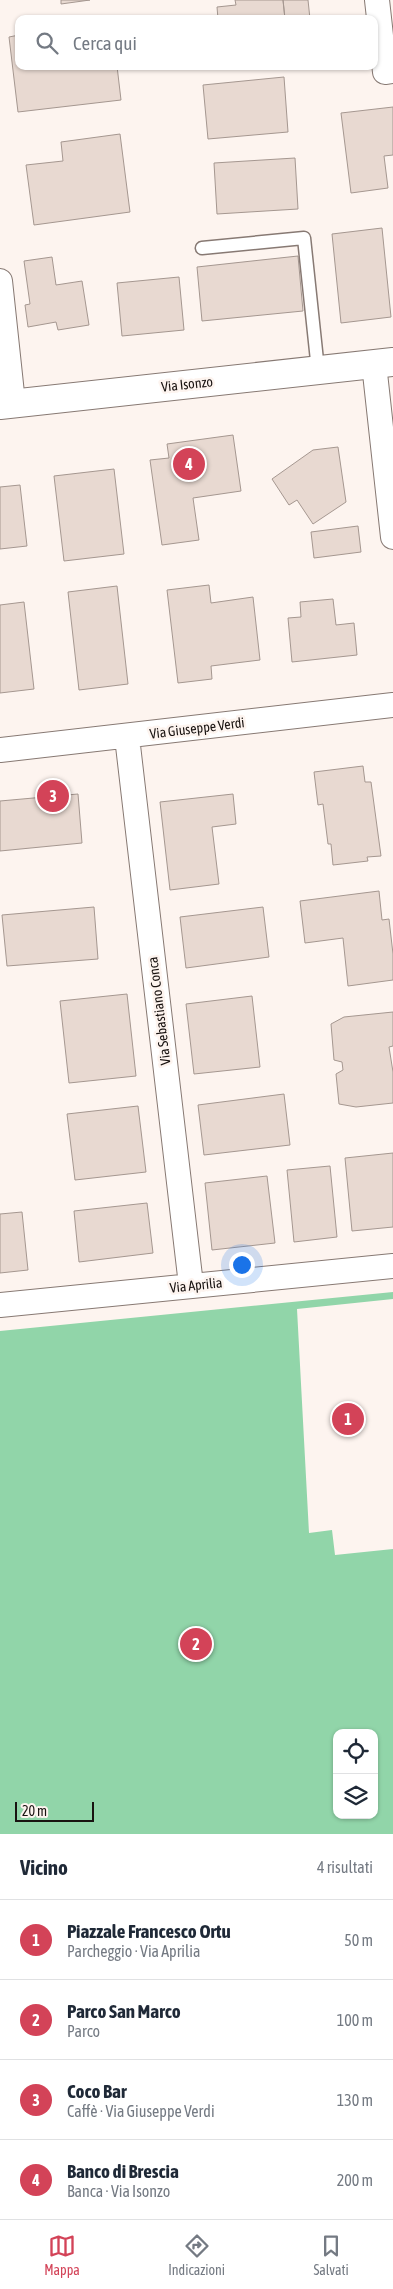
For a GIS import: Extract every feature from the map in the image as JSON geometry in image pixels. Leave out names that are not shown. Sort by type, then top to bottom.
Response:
[{"type":"main road","name":"Via Isonzo","points":[[7,404],[383,364]]},
{"type":"street","points":[[377,0],[385,72],[393,71]]},
{"type":"street","points":[[0,281],[7,404]]},
{"type":"street","points":[[383,364],[393,537]]},
{"type":"street","name":"Via Giuseppe Verdi","points":[[0,750],[393,706]]},
{"type":"street","name":"Via Sebastiano Conca","points":[[127,737],[191,1285]]},
{"type":"street","name":"Via Aprilia","points":[[0,1305],[393,1266]]},
{"type":"lane","points":[[202,248],[304,238],[318,370]]},
{"type":"green space","points":[[393,1292],[393,1299],[297,1309],[309,1533],[332,1530],[335,1555],[393,1549],[393,1834],[0,1834],[0,1331]]},
{"type":"building","points":[[61,0],[90,0],[61,4]]},
{"type":"building","points":[[235,0],[283,0],[285,15],[218,15],[217,7],[236,5]]},
{"type":"building","points":[[283,0],[308,0],[310,15],[285,15]]},
{"type":"building","points":[[15,36],[15,70],[117,70],[121,100],[18,112],[9,37]]},
{"type":"building","points":[[284,77],[288,132],[208,139],[203,85]]},
{"type":"building","points":[[393,107],[393,155],[384,156],[388,188],[351,193],[341,113]]},
{"type":"building","points":[[120,134],[130,212],[34,225],[26,165],[63,161],[61,142]]},
{"type":"building","points":[[295,158],[298,209],[217,214],[214,163]]},
{"type":"building","points":[[382,228],[391,317],[341,323],[332,234]]},
{"type":"building","points":[[298,256],[303,311],[202,321],[197,267]]},
{"type":"building","points":[[52,257],[56,285],[82,281],[89,325],[58,330],[56,322],[28,327],[25,305],[30,304],[24,261]]},
{"type":"building","points":[[179,277],[184,330],[122,336],[117,283]]},
{"type":"building","points":[[233,435],[241,491],[193,498],[199,540],[162,545],[150,460],[169,458],[167,444]]},
{"type":"building","points":[[338,447],[346,502],[313,524],[297,500],[289,505],[272,479],[313,450]]},
{"type":"building","points":[[114,469],[124,554],[64,561],[54,476]]},
{"type":"building","points":[[20,485],[27,546],[0,549],[0,487]]},
{"type":"building","points":[[358,526],[361,552],[314,558],[311,532]]},
{"type":"building","points":[[209,585],[211,603],[253,597],[260,660],[211,666],[212,679],[178,683],[167,590]]},
{"type":"building","points":[[117,586],[128,684],[79,690],[68,592]]},
{"type":"building","points":[[333,599],[336,625],[354,623],[357,655],[292,662],[288,618],[301,617],[300,602]]},
{"type":"building","points":[[24,602],[34,689],[0,693],[0,605]]},
{"type":"building","points":[[363,766],[365,782],[371,782],[381,856],[367,857],[368,861],[333,865],[331,844],[328,844],[323,804],[318,805],[314,772]]},
{"type":"building","points":[[78,794],[82,843],[0,851],[0,801]]},
{"type":"building","points":[[233,794],[236,824],[212,827],[219,884],[170,890],[160,802]]},
{"type":"building","points":[[379,891],[382,920],[389,919],[393,954],[393,980],[348,986],[343,938],[305,943],[300,901]]},
{"type":"building","points":[[94,907],[98,959],[7,966],[2,915]]},
{"type":"building","points":[[263,907],[269,957],[186,968],[180,917]]},
{"type":"building","points":[[127,994],[136,1076],[69,1083],[60,1001]]},
{"type":"building","points":[[252,996],[260,1067],[194,1074],[186,1004]]},
{"type":"building","points":[[393,1012],[393,1046],[389,1047],[393,1072],[393,1103],[356,1107],[339,1104],[336,1074],[343,1070],[342,1062],[334,1060],[331,1024],[344,1017]]},
{"type":"building","points":[[284,1094],[290,1145],[204,1155],[198,1105]]},
{"type":"building","points":[[138,1106],[146,1172],[75,1180],[67,1114]]},
{"type":"building","points":[[393,1153],[393,1227],[352,1231],[345,1158]]},
{"type":"building","points":[[330,1166],[337,1237],[294,1242],[287,1170]]},
{"type":"building","points":[[267,1176],[275,1243],[212,1250],[205,1183]]},
{"type":"building","points":[[147,1203],[153,1253],[79,1262],[74,1211]]},
{"type":"building","points":[[22,1212],[28,1270],[0,1273],[0,1214]]},
{"type":"place","name":"Banco di Brescia","points":[[189,464]]},
{"type":"place","name":"Coco Bar","points":[[53,796]]},
{"type":"place","name":"Piazzale Francesco Ortu","points":[[348,1419]]},
{"type":"place","name":"Parco San Marco","points":[[196,1644]]}]
